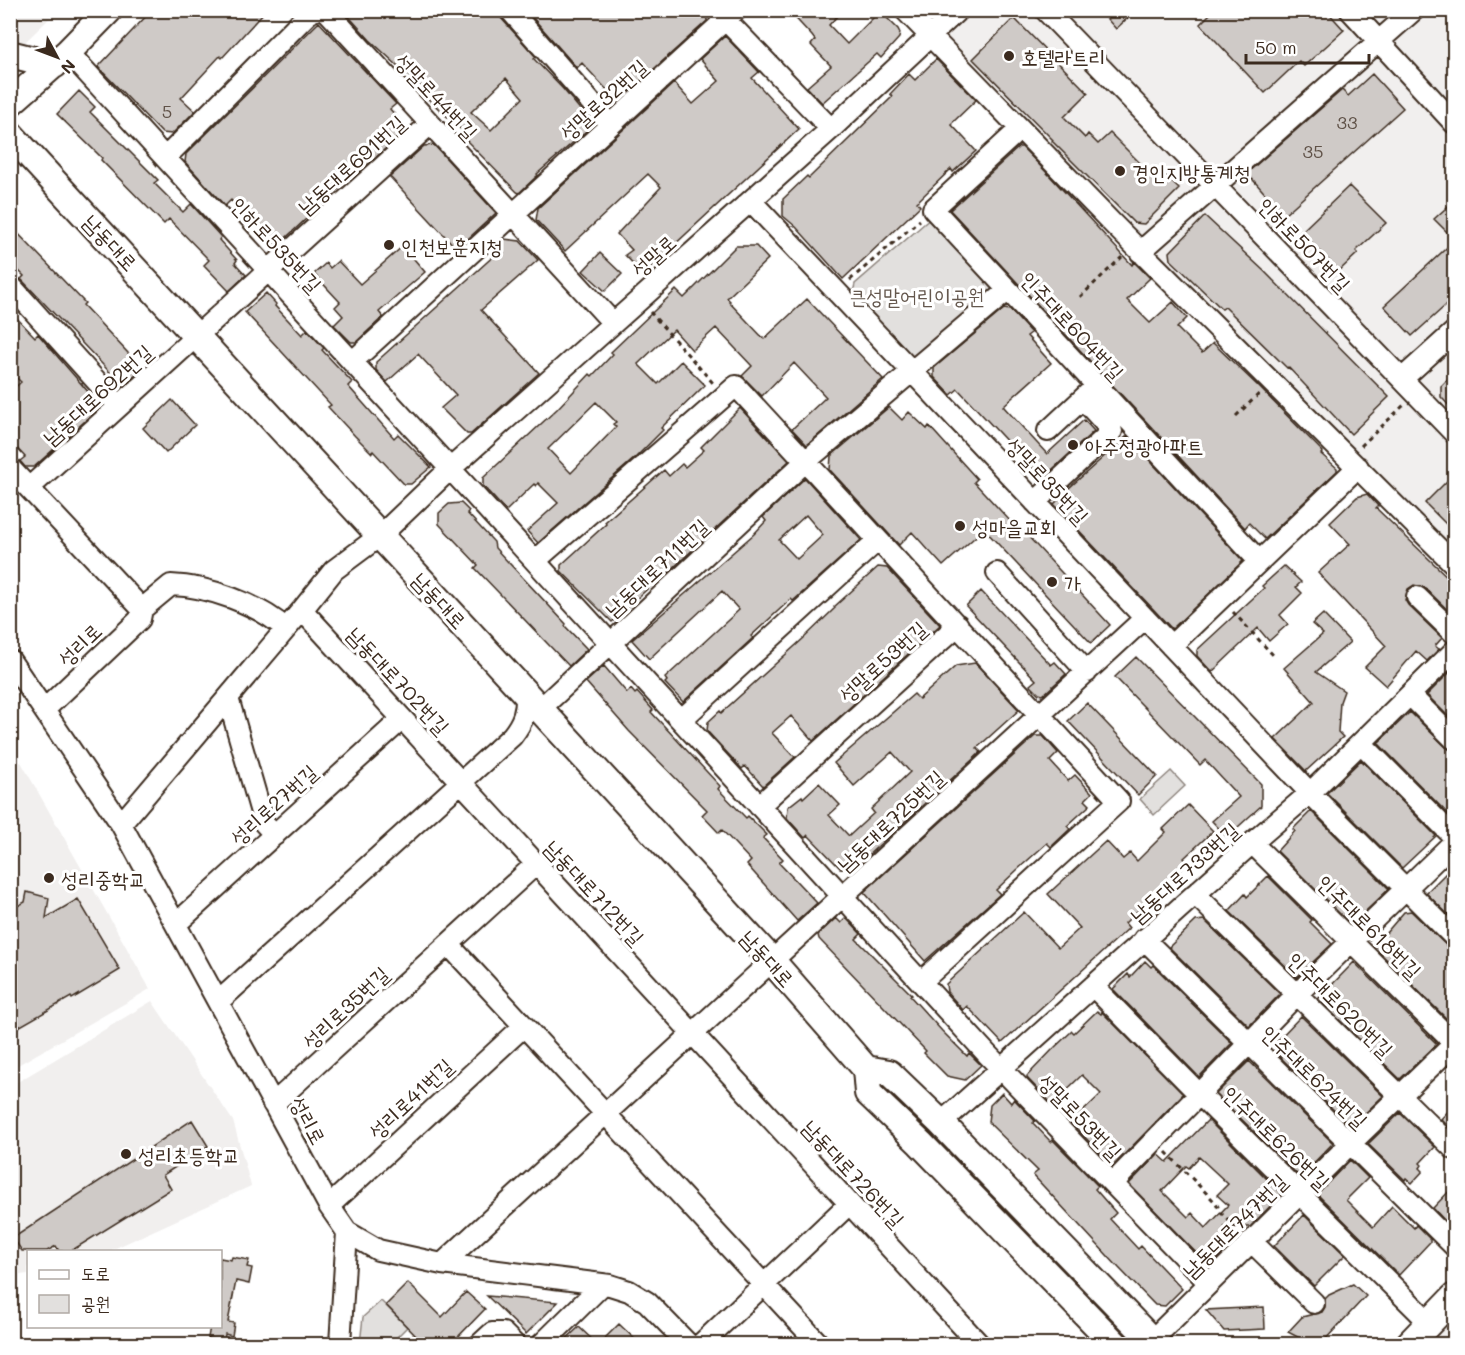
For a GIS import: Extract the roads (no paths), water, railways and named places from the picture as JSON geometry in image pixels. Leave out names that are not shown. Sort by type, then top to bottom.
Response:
[{"type":"main road","points":[[10,104],[61,59],[109,10]]},
{"type":"main road","points":[[10,54],[61,59]]},
{"type":"main road","name":"남동대로","points":[[10,134],[772,961],[866,1069],[868,1093],[920,1143],[1115,1344]]},
{"type":"main road","points":[[866,1069],[889,1073],[1153,1343]]},
{"type":"main road","points":[[1409,1344],[1455,1297]]},
{"type":"street","points":[[165,158],[301,21],[315,10]]},
{"type":"street","name":"성말로44번길","points":[[326,10],[613,323]]},
{"type":"street","points":[[510,10],[610,124]]},
{"type":"street","points":[[904,10],[1137,248],[1455,564]]},
{"type":"street","name":"성말로","points":[[381,535],[450,469],[831,129],[958,10]]},
{"type":"street","name":"인하로507번길","points":[[1046,10],[1455,433]]},
{"type":"street","points":[[1350,10],[1455,123]]},
{"type":"street","points":[[1137,248],[1414,10]]},
{"type":"street","name":"성말로32번길","points":[[512,213],[726,14],[831,129]]},
{"type":"street","name":"인하로535번길","points":[[61,59],[165,158],[450,469]]},
{"type":"street","name":"남동대로691번길","points":[[197,335],[430,124]]},
{"type":"street","name":"인주대로604번길","points":[[1020,129],[933,209],[1008,290],[1090,393],[1258,561]]},
{"type":"street","name":"성말로35번길","points":[[751,201],[1310,794],[1455,937]]},
{"type":"street","points":[[352,362],[512,213]]},
{"type":"street","points":[[10,285],[119,406]]},
{"type":"street","name":"남동대로711번길","points":[[540,709],[806,462],[1008,290]]},
{"type":"street","points":[[1409,386],[1455,332]]},
{"type":"street","name":"남동대로692번길","points":[[29,488],[197,335]]},
{"type":"street","points":[[535,561],[730,391],[806,462],[1041,715],[1119,801],[921,982]]},
{"type":"street","points":[[1035,502],[1112,431],[1090,393],[1048,431]]},
{"type":"street","points":[[1171,646],[1353,463]]},
{"type":"street","points":[[10,468],[142,609],[171,585],[185,585],[242,601],[286,629]]},
{"type":"street","name":"성말로53번길","points":[[450,469],[1000,1068],[1209,1283]]},
{"type":"street","points":[[121,824],[334,570],[381,535]]},
{"type":"street","points":[[681,720],[878,540]]},
{"type":"street","points":[[997,573],[1087,672]]},
{"type":"street","points":[[1417,597],[1455,633]]},
{"type":"street","name":"성리로","points":[[44,710],[140,619],[142,609]]},
{"type":"street","name":"남동대로702번길","points":[[302,610],[461,783]]},
{"type":"street","name":"남동대로725번길","points":[[772,961],[1145,618]]},
{"type":"street","name":"성말로53번길","points":[[759,806],[958,625]]},
{"type":"street","name":"남동대로733번길","points":[[940,1123],[1144,939],[1310,794],[1455,651]]},
{"type":"street","name":"성리로","points":[[12,667],[121,824],[328,1206],[347,1232],[378,1250],[442,1264],[603,1284],[638,1295],[688,1344]]},
{"type":"street","points":[[1411,696],[1455,739]]},
{"type":"street","points":[[228,698],[264,823],[275,835]]},
{"type":"street","points":[[218,1002],[512,736],[522,724],[526,708],[540,709],[541,724],[526,728],[512,736]]},
{"type":"street","name":"성리로27번길","points":[[176,924],[402,719]]},
{"type":"street","points":[[1361,743],[1455,837]]},
{"type":"street","name":"남동대로712번길","points":[[461,783],[693,1034]]},
{"type":"street","points":[[1113,1183],[1297,994],[1455,842]]},
{"type":"street","name":"인주대로618번길","points":[[1252,843],[1455,1043]]},
{"type":"street","name":"성리로35번길","points":[[273,1104],[536,864]]},
{"type":"street","name":"인주대로620번길","points":[[1195,894],[1455,1149]]},
{"type":"street","name":"인주대로624번길","points":[[1144,939],[1350,1144],[1452,1239]]},
{"type":"street","points":[[448,944],[819,1344]]},
{"type":"street","points":[[442,1264],[772,961]]},
{"type":"street","name":"인주대로626번길","points":[[1093,986],[1429,1322]]},
{"type":"street","name":"성리로41번길","points":[[328,1206],[524,1026]]},
{"type":"street","name":"남동대로726번길","points":[[693,1034],[979,1344]]},
{"type":"street","name":"남동대로747번길","points":[[1153,1343],[1251,1241],[1455,1043]]},
{"type":"street","points":[[701,1344],[849,1204]]},
{"type":"street","points":[[340,1344],[347,1232]]},
{"type":"street","points":[[1251,1241],[1314,1303]]},
{"type":"street","points":[[542,1344],[603,1284]]},
{"type":"street","points":[[480,1344],[492,1334],[503,1333],[514,1344]]},
{"type":"place","name":"호텔라트리","points":[[1009,56]]},
{"type":"place","name":"경인지방통계청","points":[[1120,171]]},
{"type":"place","name":"인천보훈지청","points":[[389,245]]},
{"type":"place","name":"아주정광아파트","points":[[1073,445]]},
{"type":"place","name":"성마을교회","points":[[960,526]]},
{"type":"place","name":"가","points":[[1052,582]]},
{"type":"place","name":"성리중학교","points":[[49,878]]},
{"type":"place","name":"성리초등학교","points":[[126,1154]]},
{"type":"park label","name":"큰성말어린이공원","points":[[917,295]]}]
